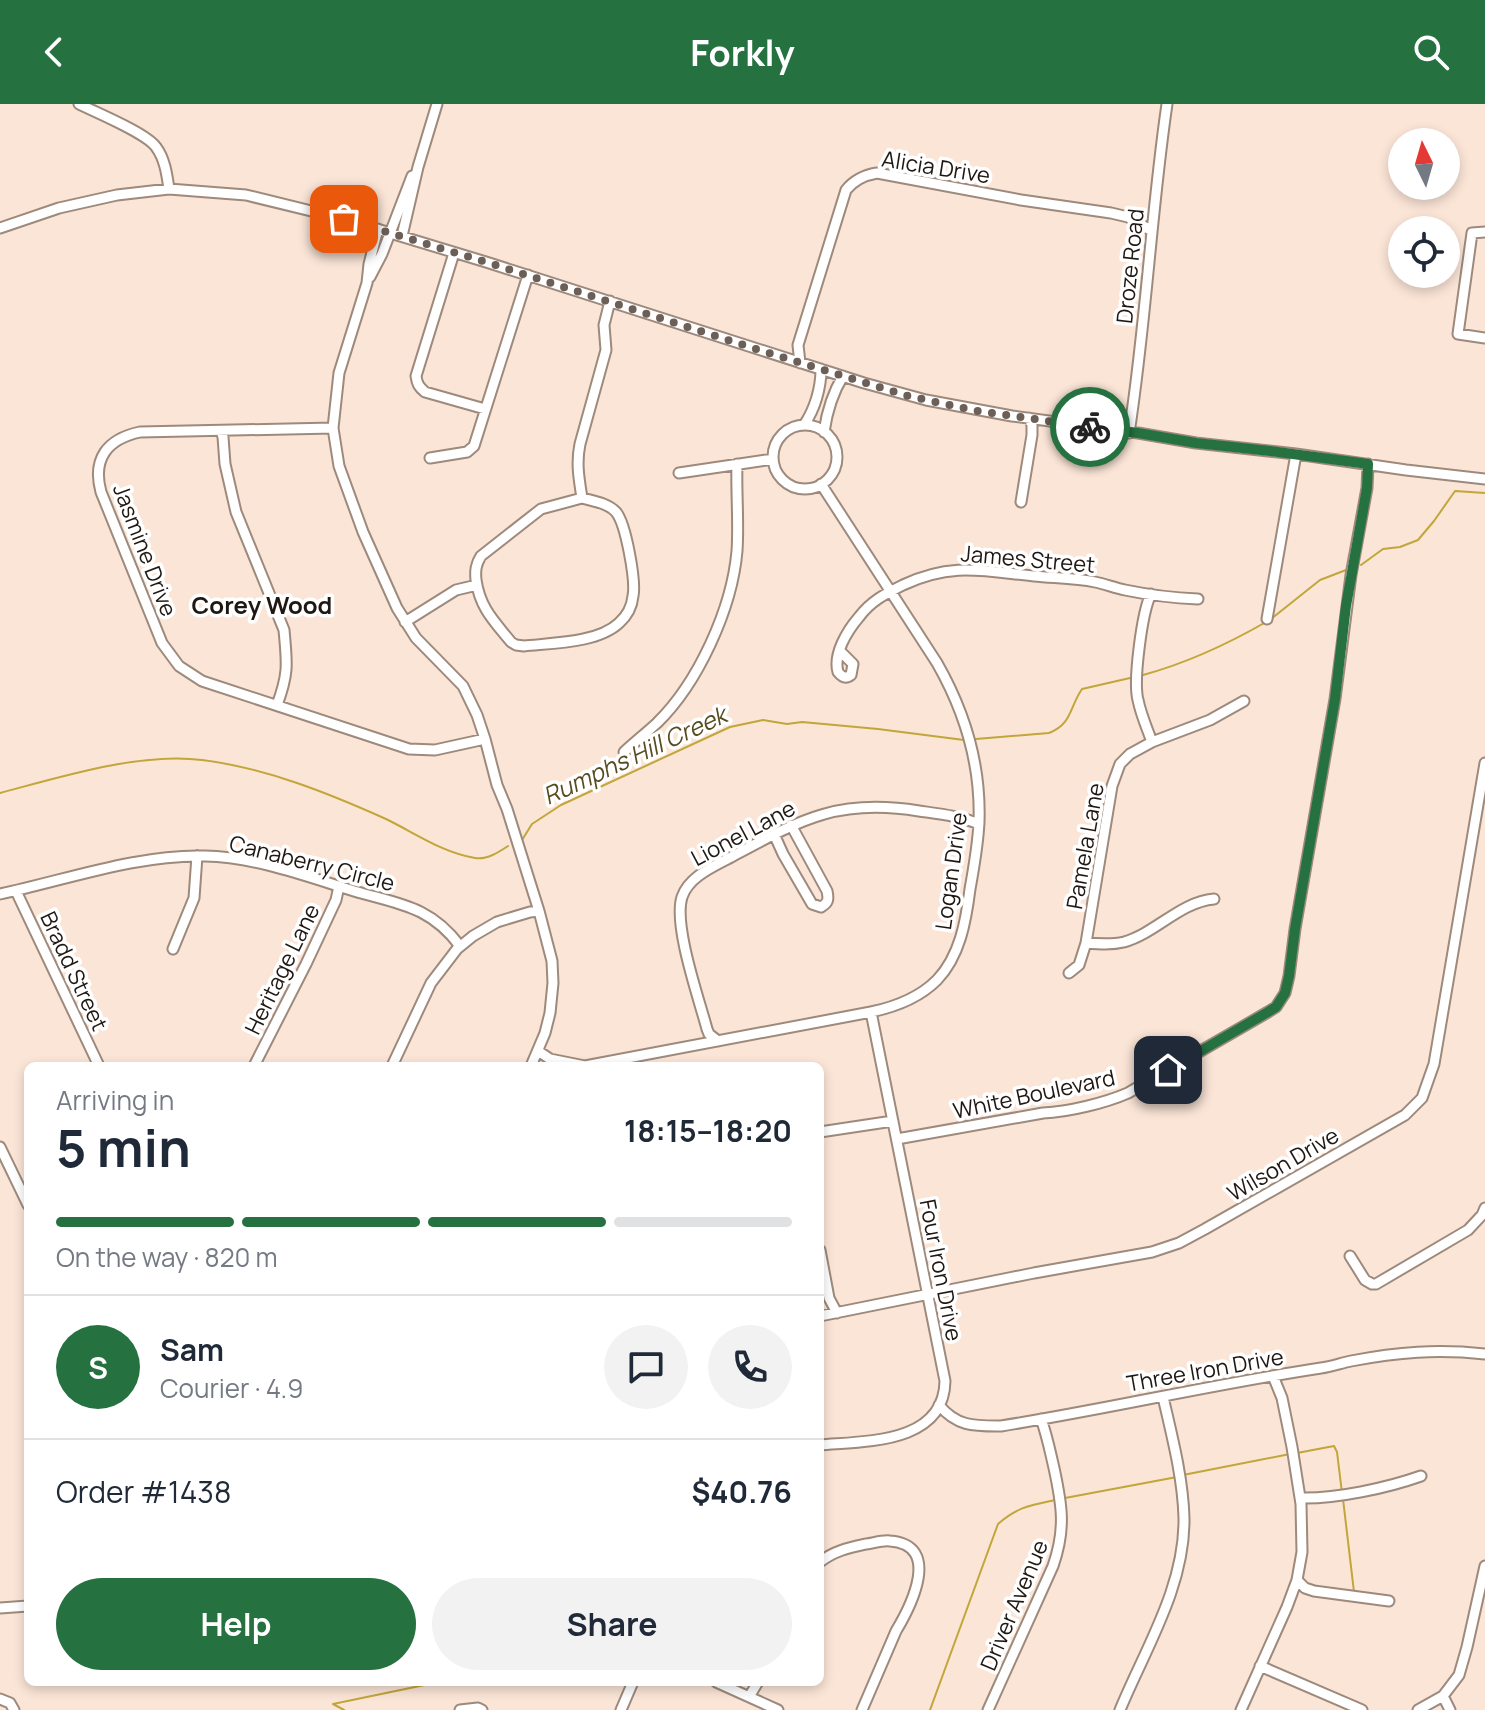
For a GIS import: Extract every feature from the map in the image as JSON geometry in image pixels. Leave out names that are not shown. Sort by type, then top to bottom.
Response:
[{"type":"street","points":[[79,104],[155,145],[167,173],[169,189]]},
{"type":"street","points":[[402,236],[437,104]]},
{"type":"street","name":"Droze Road","points":[[1129,433],[1167,104]]},
{"type":"street","points":[[418,167],[367,284],[339,373],[333,428],[345,489],[392,598],[416,638],[463,686],[485,739],[552,961],[550,1013],[533,1062]]},
{"type":"street","name":"Alicia Drive","points":[[800,363],[798,345],[846,190],[870,174],[1111,213],[1128,217],[1152,231]]},
{"type":"street","points":[[0,228],[117,195],[169,189],[246,195],[402,236],[926,400],[989,413],[1196,443],[1485,479]]},
{"type":"street","points":[[367,284],[378,229]]},
{"type":"street","points":[[1485,232],[1472,233],[1458,334],[1485,338]]},
{"type":"street","points":[[454,253],[416,376],[418,386],[425,392],[485,409]]},
{"type":"street","points":[[430,458],[471,450],[528,275]]},
{"type":"street","points":[[582,498],[577,459],[606,350],[604,325],[610,301]]},
{"type":"street","points":[[804,425],[821,383],[821,369]]},
{"type":"street","points":[[824,432],[831,397],[843,376]]},
{"type":"street","points":[[1021,502],[1032,435],[1029,418]]},
{"type":"street","points":[[804,425],[824,432],[835,445],[837,461],[830,476],[809,489],[792,486],[779,475],[773,459],[779,438],[790,429],[804,425]]},
{"type":"street","name":"Jasmine Drive","points":[[333,428],[140,432],[120,438],[101,457],[99,483],[162,643],[173,659],[202,681],[418,750],[450,748],[485,739]]},
{"type":"street","points":[[221,431],[236,512],[284,630],[287,670],[277,705]]},
{"type":"street","points":[[1267,619],[1296,454]]},
{"type":"street","points":[[679,473],[773,459]]},
{"type":"street","points":[[624,752],[656,724],[686,687],[705,653],[723,609],[736,557],[737,464]]},
{"type":"street","name":"White Boulevard","points":[[897,1139],[1054,1112],[1117,1097],[1268,1012],[1281,1000],[1289,976],[1335,699],[1368,464]]},
{"type":"street","name":"Logan Drive","points":[[606,1062],[900,1004],[934,983],[951,961],[965,923],[975,863],[979,793],[975,761],[953,691],[821,484]]},
{"type":"street","points":[[582,498],[611,508],[625,533],[634,588],[627,615],[606,633],[516,645],[484,609],[478,594],[477,563],[481,556],[541,509],[582,498]]},
{"type":"street","name":"James Street","points":[[840,651],[854,622],[872,602],[934,573],[967,569],[1094,581],[1129,591],[1198,599]]},
{"type":"street","points":[[405,622],[456,590],[477,585]]},
{"type":"street","points":[[1151,594],[1144,615],[1136,686],[1152,742]]},
{"type":"street","name":"Pamela Lane","points":[[1069,973],[1079,965],[1086,943],[1114,778],[1120,764],[1152,742],[1210,720],[1244,701]]},
{"type":"street","name":"Wilson Drive","points":[[824,1315],[1152,1252],[1179,1243],[1382,1129],[1414,1107],[1427,1088],[1434,1064],[1485,763]]},
{"type":"street","name":"Lionel Lane","points":[[718,1041],[707,1029],[680,924],[680,902],[690,883],[791,825],[823,813],[874,806],[905,808],[958,817],[979,824]]},
{"type":"street","points":[[774,834],[812,904],[821,907],[827,903],[827,891],[791,825]]},
{"type":"street","points":[[173,949],[194,898],[197,856]]},
{"type":"street","name":"Canaberry Circle","points":[[0,894],[140,861],[197,856],[241,860],[424,913],[443,926],[460,946]]},
{"type":"street","name":"Heritage Lane","points":[[256,1062],[306,964],[336,900],[339,886]]},
{"type":"street","name":"Bradd Street","points":[[16,891],[97,1062]]},
{"type":"street","points":[[1086,943],[1124,942],[1197,902],[1214,899]]},
{"type":"street","points":[[394,1062],[431,983],[460,946],[497,922],[539,911]]},
{"type":"street","name":"Four Iron Drive","points":[[871,1012],[945,1381],[939,1405]]},
{"type":"street","name":"Logan Drive","points":[[538,1051],[561,1062]]},
{"type":"street","points":[[824,1131],[893,1121]]},
{"type":"street","points":[[0,1147],[24,1197]]},
{"type":"street","points":[[1350,1256],[1365,1280],[1376,1284],[1468,1230],[1485,1208]]},
{"type":"street","points":[[824,1271],[829,1298],[837,1313]]},
{"type":"street","name":"Three Iron Drive","points":[[939,1405],[950,1418],[972,1426],[1001,1426],[1354,1360],[1416,1351],[1485,1354]]},
{"type":"street","points":[[1241,1710],[1297,1580],[1303,1542],[1300,1498],[1282,1398],[1273,1376]]},
{"type":"street","points":[[1120,1710],[1166,1606],[1181,1551],[1184,1519],[1181,1490],[1163,1397]]},
{"type":"street","points":[[824,1445],[897,1436],[922,1425],[932,1417],[939,1405]]},
{"type":"street","name":"Driver Avenue","points":[[988,1710],[1060,1546],[1062,1506],[1048,1437],[1041,1419]]},
{"type":"street","points":[[1300,1498],[1325,1498],[1421,1476]]},
{"type":"street","points":[[824,1559],[837,1551],[887,1540],[908,1546],[920,1564],[919,1579],[862,1710]]},
{"type":"street","points":[[1418,1710],[1443,1696],[1455,1683],[1462,1666],[1485,1566]]},
{"type":"street","points":[[1297,1580],[1314,1591],[1389,1601]]},
{"type":"street","points":[[0,1608],[24,1606]]},
{"type":"street","points":[[1260,1666],[1362,1710]]},
{"type":"street","points":[[621,1710],[631,1686]]},
{"type":"street","points":[[725,1686],[778,1710]]},
{"type":"street","points":[[749,1697],[756,1686]]},
{"type":"street","points":[[1443,1696],[1450,1710]]},
{"type":"street","points":[[0,1699],[10,1703],[14,1710]]},
{"type":"street","points":[[460,1710],[482,1710]]},
{"type":"waterway","name":"Rumphs Hill Creek","points":[[1361,565],[1383,549],[1418,540],[1455,491],[1485,493]]},
{"type":"waterway","name":"Rumphs Hill Creek","points":[[1271,619],[1320,580],[1346,570]]},
{"type":"waterway","name":"Rumphs Hill Creek","points":[[1143,675],[1206,653],[1266,622]]},
{"type":"waterway","name":"Rumphs Hill Creek","points":[[976,739],[1049,733],[1066,720],[1082,689],[1130,678]]},
{"type":"waterway","name":"Rumphs Hill Creek","points":[[522,840],[532,824],[561,805],[730,727],[763,720],[787,724],[802,722],[964,740]]},
{"type":"waterway","name":"Rumphs Hill Creek","points":[[0,793],[74,773],[127,763],[178,758],[202,760],[273,775],[319,791],[463,855],[484,858],[508,846]]},
{"type":"waterway","points":[[1297,1453],[1334,1446],[1342,1493]]},
{"type":"waterway","points":[[1183,1475],[1290,1454]]},
{"type":"waterway","points":[[1065,1498],[1177,1477]]},
{"type":"waterway","points":[[1343,1499],[1354,1592]]},
{"type":"waterway","points":[[930,1710],[998,1524],[1018,1510],[1055,1500]]},
{"type":"waterway","points":[[344,1710],[333,1704],[420,1686]]},
{"type":"way so far","points":[[344,219],[908,396],[978,411],[1090,427]]},
{"type":"district","name":"Corey Wood","points":[[262,606]]},
{"type":"route","points":[[1090,427],[1368,464],[1335,699],[1285,993],[1276,1007],[1168,1070]]}]
